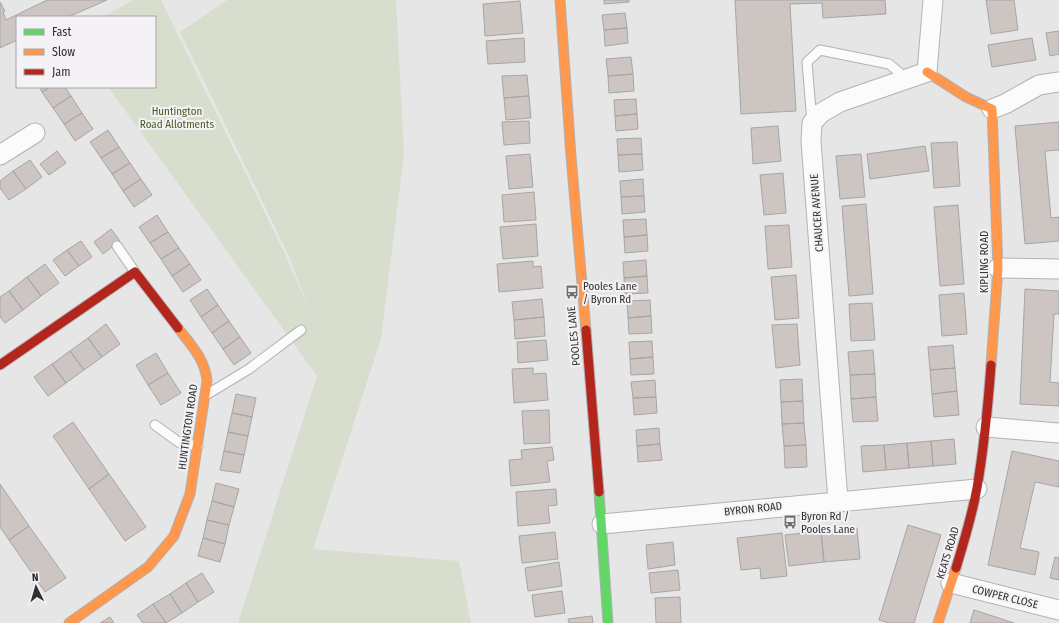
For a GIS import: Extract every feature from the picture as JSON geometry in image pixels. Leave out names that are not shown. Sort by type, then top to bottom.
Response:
[{"type":"street","name":"POOLES LANE","points":[[560,0],[565,80],[602,524],[608,623]]},
{"type":"street","points":[[926,72],[933,0]]},
{"type":"street","points":[[812,123],[821,113],[840,102],[926,72]]},
{"type":"street","points":[[926,72],[964,96],[992,109],[1005,104],[1039,85],[1059,82]]},
{"type":"street","name":"KIPLING ROAD","points":[[976,489],[986,427],[998,268],[992,109]]},
{"type":"street","name":"CHAUCER AVENUE","points":[[812,123],[811,141],[838,501]]},
{"type":"street","points":[[0,156],[35,133]]},
{"type":"street","points":[[998,268],[1059,269]]},
{"type":"street","points":[[0,365],[135,272]]},
{"type":"street","name":"HUNTINGTON ROAD","points":[[69,623],[148,567],[174,536],[190,494],[207,381],[206,370],[201,358],[135,272]]},
{"type":"street","points":[[986,427],[1059,433]]},
{"type":"street","name":"BYRON ROAD","points":[[602,524],[976,489]]},
{"type":"street","name":"KEATS ROAD","points":[[938,623],[965,539],[976,489]]},
{"type":"street","name":"COWPER CLOSE","points":[[952,583],[1059,610]]},
{"type":"lane","points":[[812,123],[807,62],[820,50],[889,64],[907,79]]},
{"type":"lane","points":[[117,246],[135,272]]},
{"type":"lane","points":[[205,395],[249,369],[302,330]]},
{"type":"lane","points":[[155,425],[180,443],[198,446]]},
{"type":"green space","name":"Huntington Road Allotments","points":[[133,0],[161,0],[284,252],[310,311],[287,252],[180,32],[227,0],[396,0],[404,154],[381,339],[313,549],[459,561],[471,623],[238,623],[317,376],[109,88],[156,88],[156,16],[105,16]]},
{"type":"building","points":[[47,0],[107,0],[70,16],[16,16],[16,40],[0,48],[0,2],[5,11],[3,12],[6,20]]},
{"type":"building","points":[[604,0],[629,0],[629,2],[604,4]]},
{"type":"building","points":[[735,0],[885,0],[886,14],[823,18],[822,3],[790,4],[796,111],[741,114]]},
{"type":"building","points":[[986,0],[1014,0],[1018,30],[991,34]]},
{"type":"building","points":[[520,1],[523,33],[485,36],[483,4]]},
{"type":"building","points":[[625,13],[627,28],[604,30],[602,15]]},
{"type":"building","points":[[627,28],[628,43],[605,46],[604,30]]},
{"type":"building","points":[[1059,31],[1059,54],[1050,56],[1046,33]]},
{"type":"building","points":[[524,38],[525,62],[488,64],[486,41]]},
{"type":"building","points":[[1032,38],[1036,60],[992,67],[988,45]]},
{"type":"building","points":[[631,57],[633,74],[608,76],[606,59]]},
{"type":"building","points":[[633,74],[634,91],[609,93],[608,76]]},
{"type":"building","points":[[527,75],[529,96],[504,98],[502,76]]},
{"type":"building","points":[[40,88],[48,88],[42,92]]},
{"type":"building","points":[[48,88],[66,88],[71,96],[53,108],[42,92]]},
{"type":"building","points":[[71,96],[82,113],[64,124],[53,108]]},
{"type":"building","points":[[529,96],[531,118],[506,120],[504,98]]},
{"type":"building","points":[[636,99],[637,114],[615,116],[614,100]]},
{"type":"building","points":[[82,113],[93,129],[75,141],[64,124]]},
{"type":"building","points":[[637,114],[638,129],[616,131],[615,116]]},
{"type":"building","points":[[529,121],[530,143],[504,145],[502,122]]},
{"type":"building","points":[[1059,122],[1059,150],[1045,151],[1051,218],[1059,217],[1059,241],[1025,244],[1015,126]]},
{"type":"building","points":[[778,126],[781,161],[753,164],[751,128]]},
{"type":"building","points":[[108,130],[119,147],[101,158],[90,142]]},
{"type":"building","points":[[641,138],[642,154],[618,155],[617,139]]},
{"type":"building","points":[[957,142],[960,186],[934,188],[931,143]]},
{"type":"building","points":[[925,146],[929,171],[870,179],[867,154]]},
{"type":"building","points":[[119,147],[130,163],[112,174],[101,158]]},
{"type":"building","points":[[57,151],[66,163],[49,175],[40,164]]},
{"type":"building","points":[[530,154],[533,187],[509,189],[506,156]]},
{"type":"building","points":[[642,154],[643,170],[619,172],[618,155]]},
{"type":"building","points":[[861,154],[865,197],[840,199],[836,156]]},
{"type":"building","points":[[30,160],[42,177],[26,189],[13,171]]},
{"type":"building","points":[[130,163],[141,179],[123,191],[112,174]]},
{"type":"building","points":[[13,171],[26,189],[9,200],[0,188],[0,181]]},
{"type":"building","points":[[783,173],[786,213],[764,215],[760,175]]},
{"type":"building","points":[[141,179],[152,195],[134,207],[123,191]]},
{"type":"building","points":[[643,179],[644,196],[621,197],[620,181]]},
{"type":"building","points":[[534,192],[536,220],[504,222],[502,195]]},
{"type":"building","points":[[644,196],[645,212],[622,214],[621,197]]},
{"type":"building","points":[[866,204],[873,294],[849,296],[842,206]]},
{"type":"building","points":[[958,205],[964,284],[940,286],[934,207]]},
{"type":"building","points":[[157,215],[168,232],[150,243],[139,227]]},
{"type":"building","points":[[646,219],[647,235],[624,237],[623,220]]},
{"type":"building","points":[[536,224],[538,256],[503,259],[500,227]]},
{"type":"building","points":[[789,225],[792,267],[768,269],[765,226]]},
{"type":"building","points":[[111,229],[120,241],[103,254],[94,242]]},
{"type":"building","points":[[168,232],[179,248],[161,259],[150,243]]},
{"type":"building","points":[[647,235],[648,251],[625,253],[624,237]]},
{"type":"building","points":[[81,241],[92,257],[79,266],[67,250]]},
{"type":"building","points":[[179,248],[190,264],[172,276],[161,259]]},
{"type":"building","points":[[67,250],[79,266],[65,276],[53,260]]},
{"type":"building","points":[[646,260],[647,276],[624,278],[623,262]]},
{"type":"building","points":[[533,261],[533,267],[541,266],[543,288],[499,292],[497,264]]},
{"type":"building","points":[[45,264],[59,283],[41,296],[27,277]]},
{"type":"building","points":[[190,264],[201,280],[183,292],[172,276]]},
{"type":"building","points":[[796,275],[799,318],[775,320],[771,277]]},
{"type":"building","points":[[647,276],[648,293],[625,294],[624,278]]},
{"type":"building","points":[[27,277],[41,296],[23,310],[9,291]]},
{"type":"building","points":[[207,289],[218,305],[201,317],[190,300]]},
{"type":"building","points":[[1025,289],[1059,291],[1059,314],[1054,314],[1050,382],[1059,383],[1059,406],[1020,404]]},
{"type":"building","points":[[9,291],[23,310],[5,323],[0,317],[0,297]]},
{"type":"building","points":[[964,293],[967,334],[942,336],[939,295]]},
{"type":"building","points":[[542,299],[544,317],[514,320],[512,302]]},
{"type":"building","points":[[650,300],[651,316],[628,318],[627,301]]},
{"type":"building","points":[[872,303],[875,340],[851,341],[849,304]]},
{"type":"building","points":[[218,305],[229,321],[212,333],[201,317]]},
{"type":"building","points":[[651,316],[652,333],[629,334],[628,318]]},
{"type":"building","points":[[544,317],[545,336],[515,339],[514,320]]},
{"type":"building","points":[[229,321],[240,337],[223,349],[212,333]]},
{"type":"building","points":[[106,324],[120,344],[102,357],[88,338]]},
{"type":"building","points":[[797,324],[800,365],[776,368],[772,325]]},
{"type":"building","points":[[240,337],[251,353],[234,365],[223,349]]},
{"type":"building","points":[[88,338],[102,357],[84,370],[70,351]]},
{"type":"building","points":[[546,340],[548,360],[518,363],[517,342]]},
{"type":"building","points":[[652,341],[653,357],[630,359],[629,342]]},
{"type":"building","points":[[953,345],[955,368],[930,370],[928,347]]},
{"type":"building","points":[[873,350],[875,374],[850,375],[848,352]]},
{"type":"building","points":[[70,351],[84,370],[66,383],[52,364]]},
{"type":"building","points":[[156,353],[168,373],[148,385],[136,365]]},
{"type":"building","points":[[653,357],[654,374],[631,375],[630,359]]},
{"type":"building","points":[[52,364],[66,383],[48,396],[34,377]]},
{"type":"building","points":[[533,368],[533,374],[546,373],[548,400],[514,403],[512,369]]},
{"type":"building","points":[[955,368],[957,391],[932,394],[930,370]]},
{"type":"building","points":[[168,373],[181,393],[161,405],[148,385]]},
{"type":"building","points":[[875,374],[876,397],[851,399],[850,375]]},
{"type":"building","points":[[802,379],[803,401],[781,402],[780,380]]},
{"type":"building","points":[[655,380],[656,397],[633,398],[631,382]]},
{"type":"building","points":[[957,391],[959,415],[934,417],[932,394]]},
{"type":"building","points":[[236,394],[256,398],[252,417],[232,413]]},
{"type":"building","points":[[656,397],[657,413],[634,415],[633,398]]},
{"type":"building","points":[[876,397],[878,421],[853,422],[851,399]]},
{"type":"building","points":[[803,401],[804,423],[782,424],[781,402]]},
{"type":"building","points":[[549,410],[550,443],[524,444],[522,411]]},
{"type":"building","points":[[232,413],[252,417],[248,436],[228,432]]},
{"type":"building","points":[[73,422],[109,474],[89,489],[53,436]]},
{"type":"building","points":[[804,423],[806,445],[784,446],[782,424]]},
{"type":"building","points":[[659,428],[660,444],[637,446],[636,430]]},
{"type":"building","points":[[228,432],[248,436],[244,455],[224,451]]},
{"type":"building","points":[[954,439],[956,464],[933,466],[931,441]]},
{"type":"building","points":[[931,441],[933,466],[909,468],[907,443]]},
{"type":"building","points":[[907,443],[909,468],[886,470],[884,445]]},
{"type":"building","points":[[660,444],[662,460],[638,462],[637,446]]},
{"type":"building","points":[[806,445],[807,467],[785,468],[784,446]]},
{"type":"building","points":[[884,445],[886,470],[863,472],[861,446]]},
{"type":"building","points":[[552,447],[554,460],[547,461],[550,482],[511,486],[509,460],[522,459],[521,450]]},
{"type":"building","points":[[224,451],[244,455],[240,473],[220,470]]},
{"type":"building","points":[[1012,451],[1059,461],[1059,487],[1035,482],[1020,548],[1039,552],[1035,575],[988,565]]},
{"type":"building","points":[[109,474],[146,527],[125,541],[89,489]]},
{"type":"building","points":[[216,483],[239,489],[234,507],[212,501]]},
{"type":"building","points":[[0,484],[29,526],[9,540],[0,527]]},
{"type":"building","points":[[556,489],[557,505],[548,506],[550,523],[518,526],[516,492]]},
{"type":"building","points":[[212,501],[234,507],[229,525],[207,520]]},
{"type":"building","points":[[207,520],[229,525],[225,544],[203,538]]},
{"type":"building","points":[[908,525],[941,535],[914,623],[889,623],[879,620]]},
{"type":"building","points":[[29,526],[66,578],[45,592],[9,540]]},
{"type":"building","points":[[857,528],[860,559],[824,562],[821,531]]},
{"type":"building","points":[[821,531],[824,562],[789,566],[785,535]]},
{"type":"building","points":[[555,532],[558,559],[522,563],[519,536]]},
{"type":"building","points":[[782,533],[787,576],[761,579],[760,568],[741,570],[737,538]]},
{"type":"building","points":[[203,538],[225,544],[220,562],[198,556]]},
{"type":"building","points":[[673,542],[675,565],[648,569],[646,545]]},
{"type":"building","points":[[1055,557],[1059,558],[1059,580],[1050,578]]},
{"type":"building","points":[[559,562],[562,586],[528,591],[525,568]]},
{"type":"building","points":[[678,570],[680,590],[651,593],[649,573]]},
{"type":"building","points":[[202,573],[214,592],[198,602],[186,583]]},
{"type":"building","points":[[186,583],[198,602],[182,613],[170,594]]},
{"type":"building","points":[[562,591],[565,613],[535,617],[532,595]]},
{"type":"building","points":[[170,594],[182,613],[166,623],[153,604]]},
{"type":"building","points":[[680,597],[681,623],[656,623],[655,598]]},
{"type":"building","points":[[153,604],[166,623],[143,623],[137,615]]},
{"type":"building","points":[[974,610],[1014,623],[970,623]]},
{"type":"building","points":[[592,616],[593,623],[569,623],[568,619]]},
{"type":"building","points":[[110,617],[114,623],[100,623]]},
{"type":"traffic: fast","points":[[599,492],[608,623]]},
{"type":"traffic: slow","points":[[560,0],[571,156],[586,330]]},
{"type":"traffic: slow","points":[[927,72],[966,97],[992,109],[998,268],[991,365]]},
{"type":"traffic: slow","points":[[69,623],[148,567],[174,536],[190,494],[207,381],[206,373],[200,359],[178,328]]},
{"type":"traffic: slow","points":[[938,623],[956,568]]},
{"type":"traffic: jam","points":[[0,365],[135,272],[178,328]]},
{"type":"traffic: jam","points":[[586,330],[599,492]]},
{"type":"traffic: jam","points":[[956,568],[977,488],[986,426],[991,365]]},
{"type":"place","name":"Pooles Lane / Byron Rd","points":[[572,292]]},
{"type":"place","name":"Byron Rd / Pooles Lane","points":[[790,522]]}]
